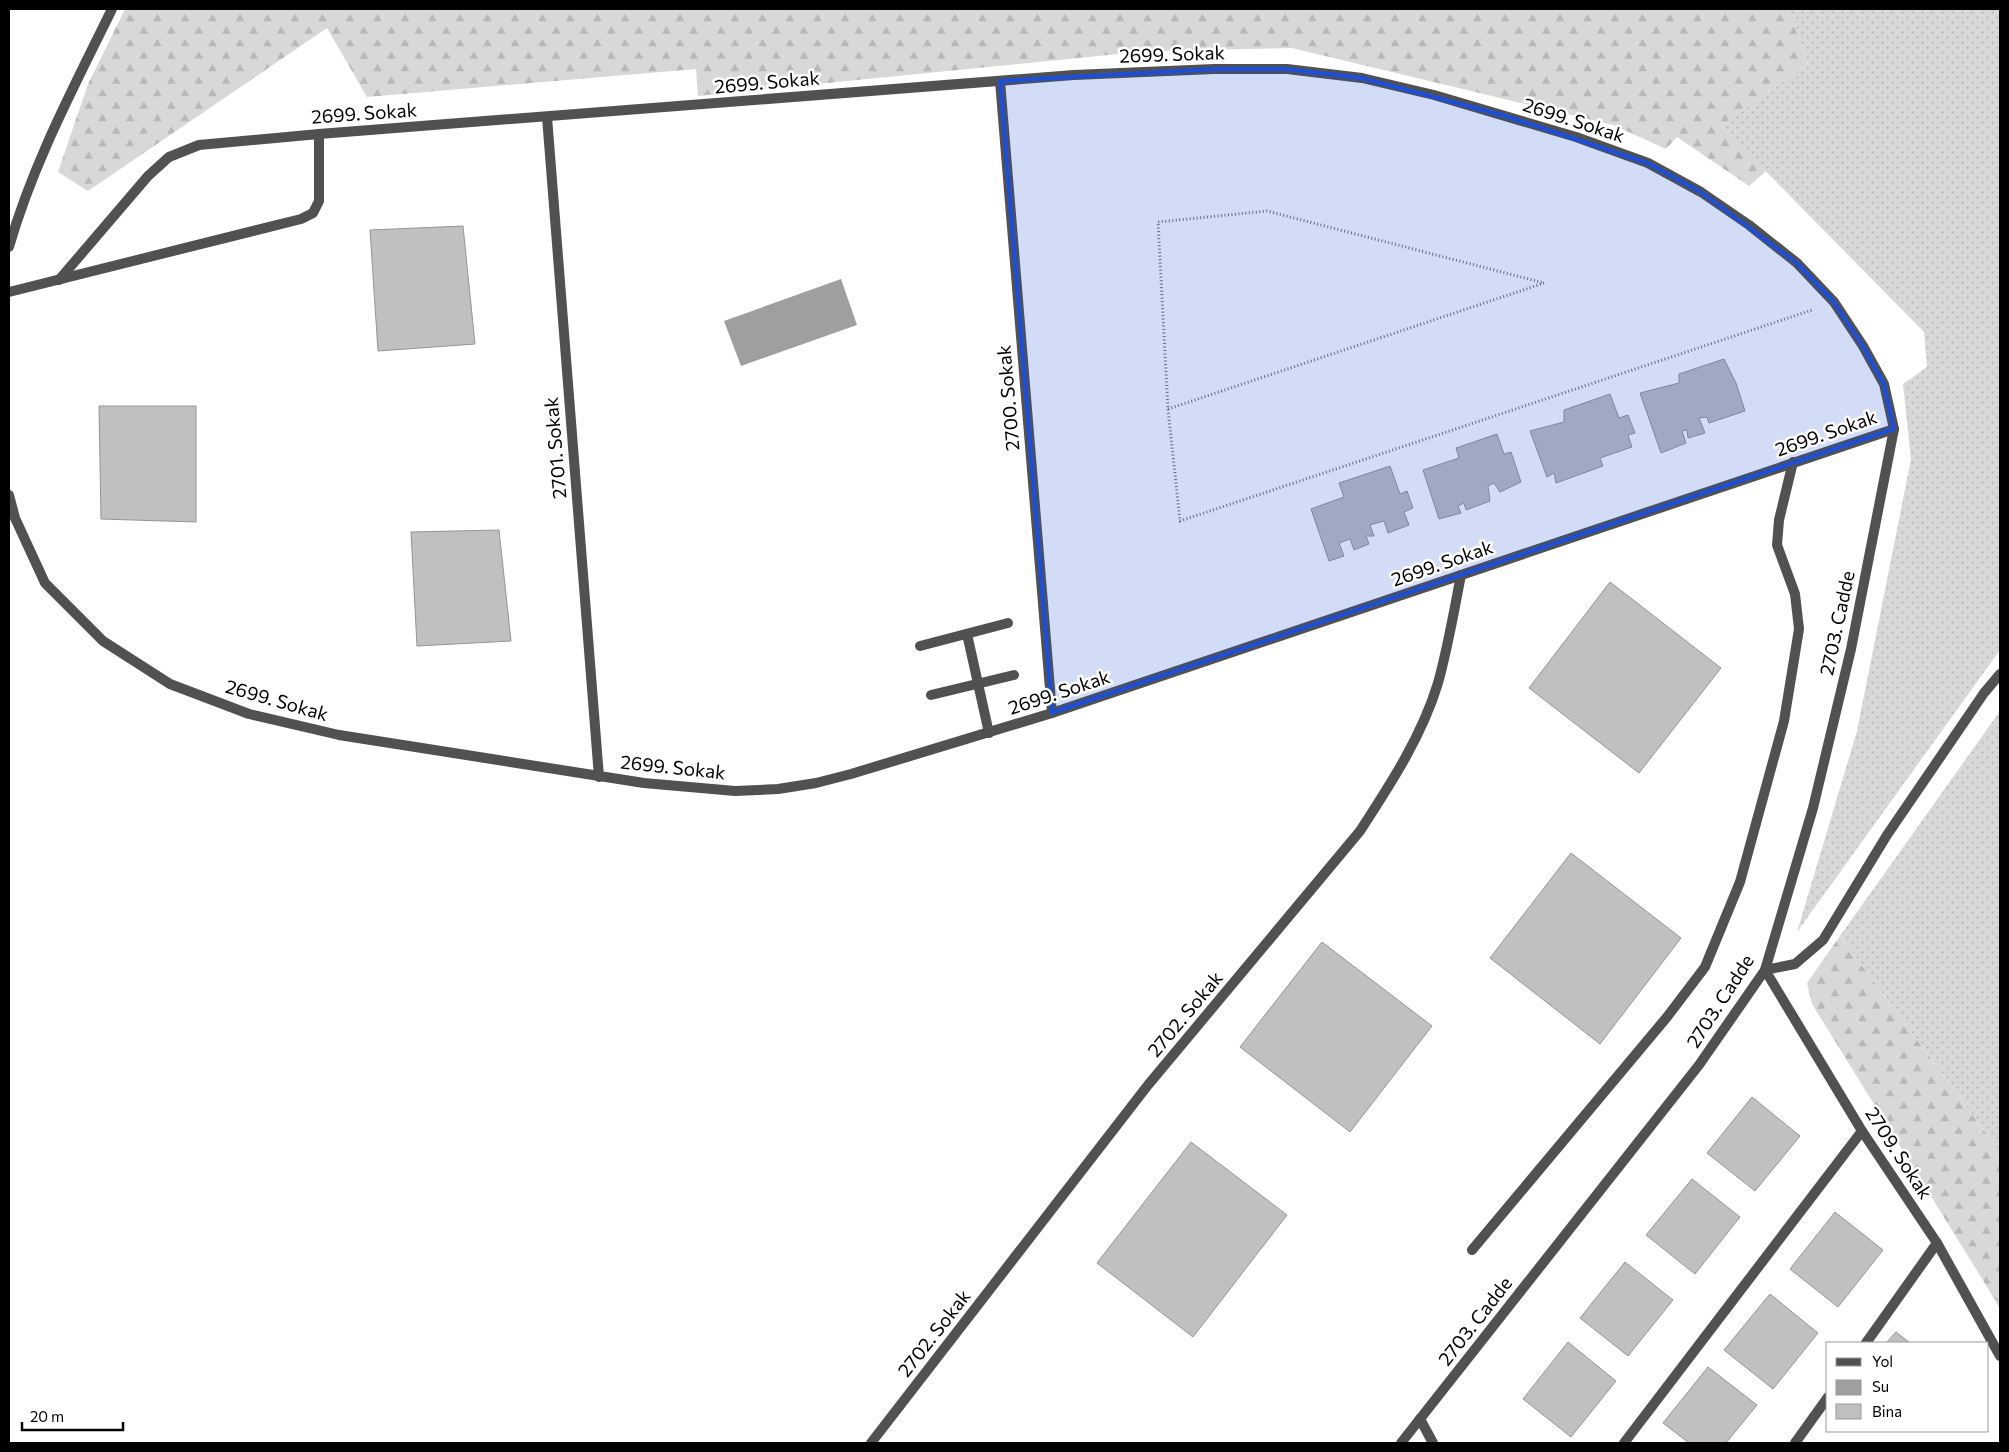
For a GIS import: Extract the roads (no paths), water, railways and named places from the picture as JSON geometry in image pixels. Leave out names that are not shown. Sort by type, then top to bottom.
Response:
[{"type":"street","points":[[9,247],[27,191],[42,153],[112,9]]},
{"type":"street","name":"2699. Sokak","points":[[9,495],[15,518],[45,583],[103,640],[170,684],[249,714],[338,735],[598,777],[735,791],[778,789],[816,783],[989,733],[1894,429],[1884,384],[1863,346],[1834,302],[1797,263],[1749,225],[1701,192],[1648,163],[1576,137],[1434,95],[1362,78],[1287,69],[1214,69],[1000,81],[199,145],[169,157],[148,176],[59,280]]},
{"type":"street","name":"2700. Sokak","points":[[1000,81],[1052,713]]},
{"type":"street","name":"2701. Sokak","points":[[547,117],[598,777]]},
{"type":"street","points":[[9,292],[301,219],[313,213],[320,200],[319,134]]},
{"type":"street","name":"2703. Cadde","points":[[1401,1443],[1699,1065],[1765,970],[1813,808],[1851,649],[1894,429]]},
{"type":"street","points":[[1472,1250],[1667,1017],[1705,966],[1740,882],[1784,721],[1799,629],[1795,594],[1777,545],[1778,520],[1794,462]]},
{"type":"street","name":"2702. Sokak","points":[[870,1443],[1148,1085],[1360,831],[1405,757],[1437,685],[1448,647],[1461,575]]},
{"type":"street","points":[[920,646],[1008,623]]},
{"type":"street","points":[[966,634],[989,733]]},
{"type":"street","points":[[1765,970],[1795,964],[1823,940],[1887,834],[1984,693],[2000,674]]},
{"type":"street","points":[[931,695],[1014,675]]},
{"type":"street","name":"2709. Sokak","points":[[1765,970],[1862,1131],[1937,1243],[2000,1356]]},
{"type":"street","points":[[1624,1443],[1862,1131]]},
{"type":"street","points":[[1867,1342],[1937,1243]]},
{"type":"street","points":[[1795,1443],[1826,1400]]},
{"type":"street","points":[[1420,1419],[1433,1443]]},
{"type":"water","points":[[841,279],[857,325],[741,366],[724,321]]}]
